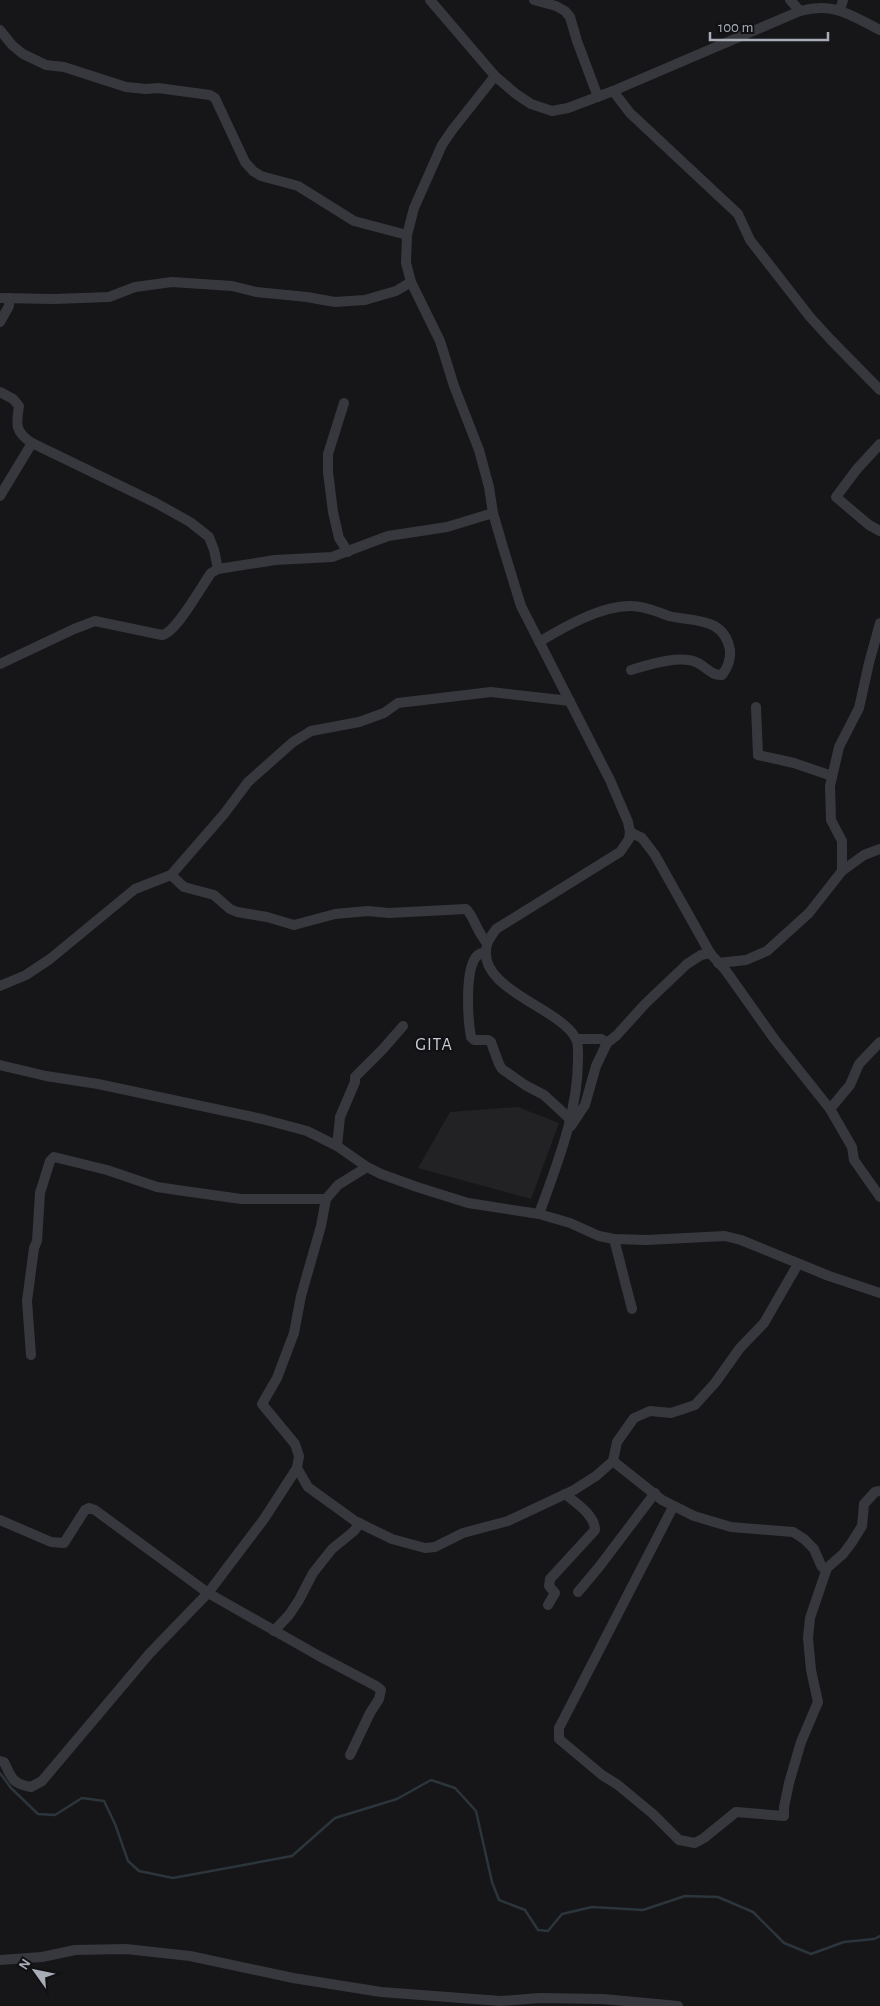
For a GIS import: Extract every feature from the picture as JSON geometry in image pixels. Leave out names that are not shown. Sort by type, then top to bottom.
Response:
[{"type":"street","points":[[430,0],[495,76],[531,104],[552,111],[568,108],[598,97],[800,11],[812,8],[841,5],[880,30]]},
{"type":"street","points":[[534,0],[556,6],[565,11],[570,17],[598,97]]},
{"type":"street","points":[[790,0],[800,11]]},
{"type":"street","points":[[0,30],[12,46],[23,54],[46,65],[64,67],[126,87],[158,88],[210,95],[215,98],[244,162],[252,171],[262,176],[298,186],[354,221],[407,235]]},
{"type":"street","points":[[495,76],[452,129],[442,145],[414,208],[407,235],[406,263],[411,282],[440,341],[454,386],[478,450],[490,487],[494,513],[521,606],[610,780],[629,827],[642,838],[655,855],[710,953],[775,1040],[830,1109],[852,1147],[854,1160],[880,1197]]},
{"type":"street","points":[[613,91],[630,114],[738,214],[750,240],[810,317],[880,390]]},
{"type":"street","points":[[4,298],[109,297],[136,287],[172,282],[232,286],[256,292],[335,302],[365,300],[396,291],[411,282]]},
{"type":"street","points":[[0,322],[9,306],[4,298]]},
{"type":"street","points":[[0,392],[13,399],[19,406],[17,428],[32,443],[156,503],[190,522],[209,537],[218,570]]},
{"type":"street","points":[[344,403],[328,454],[328,472],[333,512],[339,538],[348,552]]},
{"type":"street","points":[[0,496],[32,443]]},
{"type":"street","points":[[880,444],[857,469],[836,497],[863,521],[880,532]]},
{"type":"street","points":[[0,664],[74,629],[96,621],[162,636],[166,635],[178,622],[211,573],[218,570],[275,560],[332,557],[388,536],[447,527],[494,513]]},
{"type":"street","points":[[539,642],[587,617],[614,608],[632,606],[647,608],[669,616],[705,622],[717,628],[727,638],[730,656],[722,675],[715,675],[698,663],[681,660],[655,663],[631,670]]},
{"type":"street","points":[[842,872],[842,841],[831,820],[830,786],[839,747],[859,708],[880,623]]},
{"type":"street","points":[[0,986],[26,975],[50,959],[135,889],[171,875],[224,814],[248,782],[293,742],[311,731],[359,722],[384,713],[398,703],[491,692],[570,701]]},
{"type":"street","points":[[756,707],[758,755],[794,763],[832,776]]},
{"type":"street","points":[[570,1119],[544,1095],[525,1085],[502,1068],[491,1042],[488,1040],[474,1040],[471,1037],[468,1009],[470,976],[473,962],[486,948],[496,929],[620,852],[626,844],[629,827]]},
{"type":"street","points":[[718,963],[746,960],[767,951],[809,913],[842,872],[864,855],[880,849]]},
{"type":"street","points":[[171,875],[184,887],[214,895],[230,909],[237,912],[267,917],[294,926],[335,914],[368,910],[404,913],[466,909],[470,912],[486,948],[490,967],[508,987],[554,1016],[570,1029],[577,1039],[577,1086],[570,1119],[539,1214]]},
{"type":"street","points":[[566,1133],[584,1104],[596,1066],[608,1043],[644,1004],[687,964],[710,953]]},
{"type":"street","points":[[337,1146],[340,1117],[355,1082],[355,1077],[403,1026]]},
{"type":"street","points":[[577,1039],[601,1039],[608,1043]]},
{"type":"street","points":[[830,1109],[850,1085],[859,1064],[880,1042]]},
{"type":"street","points":[[0,1065],[46,1076],[98,1084],[262,1118],[307,1131],[337,1146],[367,1167],[408,1184],[468,1203],[539,1214],[600,1236],[614,1239],[678,1240],[725,1236],[741,1240],[837,1279],[880,1293]]},
{"type":"street","points":[[31,1355],[27,1301],[34,1248],[37,1241],[40,1193],[48,1166],[54,1157],[107,1170],[157,1187],[195,1193],[241,1200],[326,1199]]},
{"type":"street","points":[[1,1761],[6,1764],[10,1777],[15,1782],[31,1787],[42,1781],[150,1653],[208,1593],[264,1519],[297,1468],[299,1456],[295,1444],[262,1404],[277,1378],[294,1333],[326,1199],[338,1186],[367,1167]]},
{"type":"street","points":[[614,1239],[632,1309]]},
{"type":"street","points":[[297,1468],[308,1486],[360,1523],[392,1539],[425,1548],[435,1547],[463,1533],[508,1521],[585,1484],[613,1461],[617,1442],[634,1418],[650,1411],[671,1412],[695,1405],[715,1383],[740,1348],[752,1338],[764,1323],[798,1264]]},
{"type":"street","points":[[613,1461],[662,1500],[694,1516],[732,1527],[793,1532],[814,1549],[822,1566],[827,1568]]},
{"type":"street","points":[[674,1507],[559,1728],[559,1739],[602,1775],[618,1785],[654,1814],[679,1840],[695,1842],[704,1838],[736,1812],[784,1816],[789,1783],[801,1742],[818,1702],[811,1670],[808,1638],[810,1618],[827,1568],[843,1554],[852,1542],[862,1526],[864,1504],[875,1492],[880,1490]]},
{"type":"street","points":[[578,1592],[600,1567],[655,1493]]},
{"type":"street","points":[[548,1605],[555,1593],[549,1586],[550,1579],[595,1530],[595,1524],[590,1516],[565,1494]]},
{"type":"street","points":[[0,1520],[51,1542],[64,1543],[85,1510],[89,1508],[96,1510],[208,1593],[381,1690],[379,1699],[370,1713],[350,1755]]},
{"type":"street","points":[[274,1631],[290,1615],[313,1573],[332,1549],[354,1531],[360,1523]]},
{"type":"street","points":[[0,1960],[42,1957],[75,1950],[126,1949],[190,1956],[292,1978],[381,1992],[501,2001],[540,1998],[603,1999],[678,2006]]},
{"type":"shaded area","points":[[518,1107],[559,1123],[531,1199],[418,1168],[450,1112]]},
{"type":"waterway","points":[[0,1773],[11,1788],[38,1814],[55,1815],[82,1798],[104,1801],[115,1824],[128,1861],[139,1871],[173,1878],[292,1856],[335,1818],[397,1799],[431,1780],[455,1788],[476,1811],[492,1882],[499,1900],[525,1910],[538,1930],[548,1931],[562,1914],[592,1907],[643,1910],[685,1896],[718,1897],[753,1912],[784,1943],[811,1954],[844,1942],[874,1939],[880,1936]]},
{"type":"district","name":"GITA","points":[[434,1045]]}]
